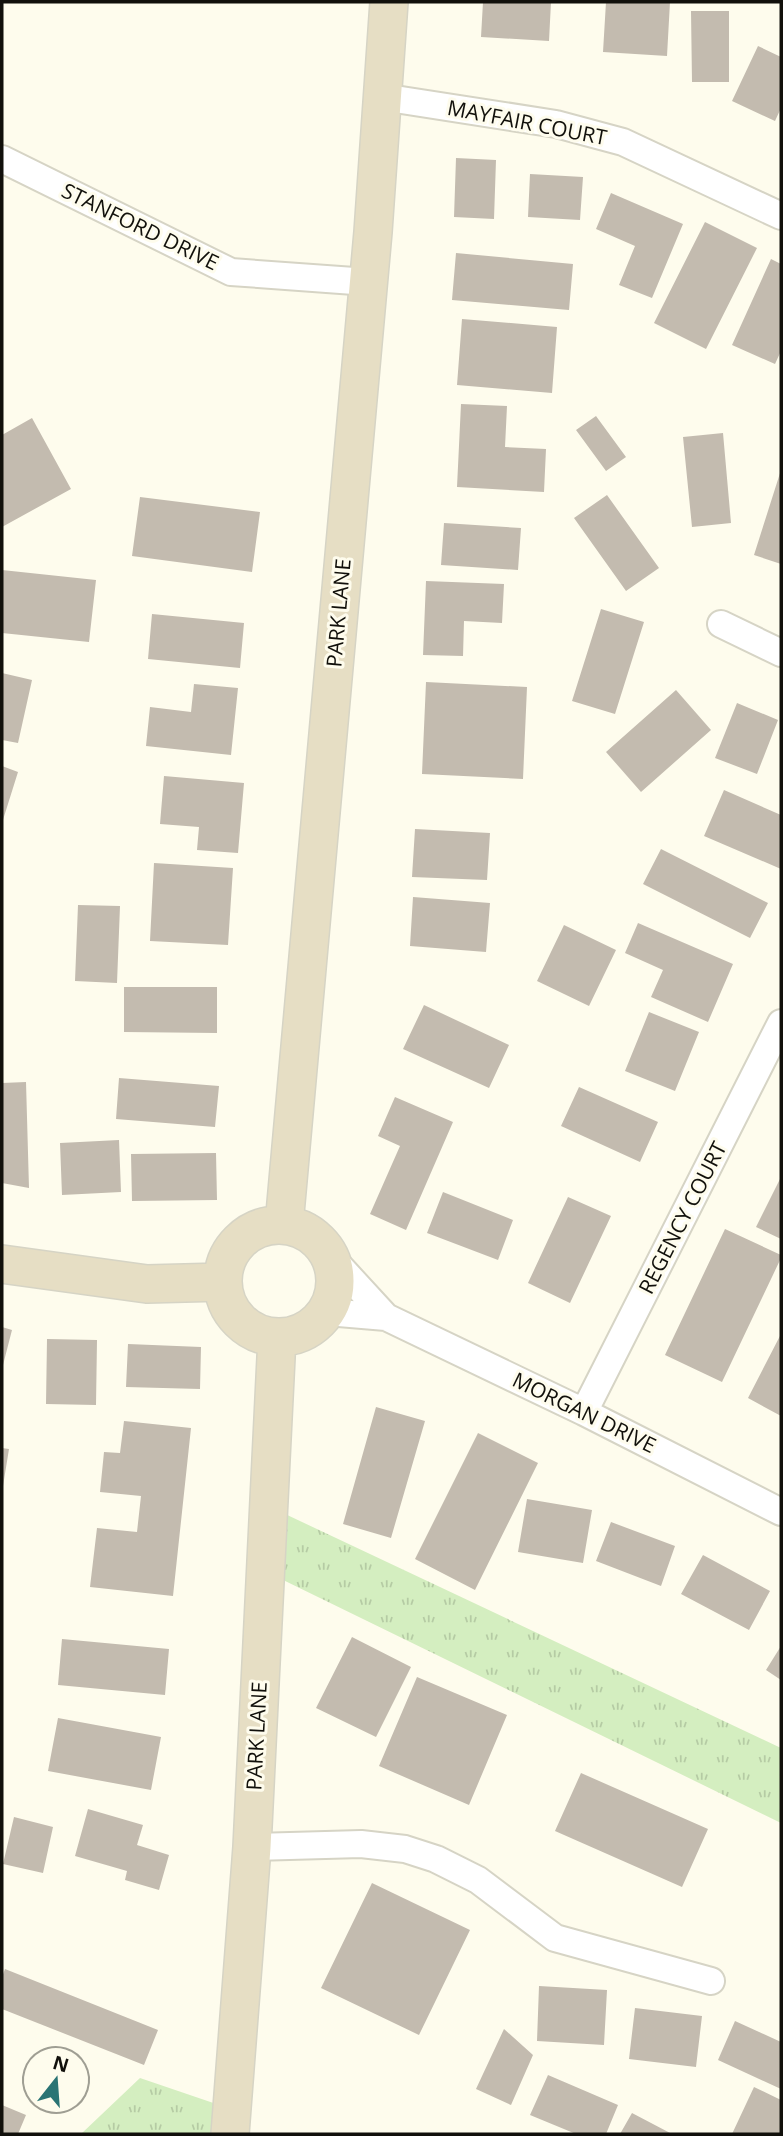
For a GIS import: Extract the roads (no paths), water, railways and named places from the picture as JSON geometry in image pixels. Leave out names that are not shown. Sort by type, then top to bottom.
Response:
[{"type":"street","name":"PARK LANE","points":[[284,1225],[368,282],[389,2]]},
{"type":"street","name":"MAYFAIR COURT","points":[[382,97],[556,124],[623,142],[781,216]]},
{"type":"street","name":"STANFORD DRIVE","points":[[2,159],[231,272],[368,282]]},
{"type":"street","points":[[721,624],[781,653]]},
{"type":"street","name":"REGENCY COURT","points":[[584,1412],[781,1023]]},
{"type":"street","points":[[284,1225],[303,1229],[318,1241],[330,1256],[335,1284],[327,1311],[313,1326],[296,1335],[277,1337],[261,1334],[245,1326],[225,1299],[223,1282],[225,1263],[241,1240],[265,1226],[284,1225]]},
{"type":"street","name":"MORGAN DRIVE","points":[[330,1256],[386,1317]]},
{"type":"street","points":[[2,1264],[147,1284],[223,1282]]},
{"type":"street","name":"MORGAN DRIVE","points":[[327,1311],[386,1317],[584,1412],[781,1512]]},
{"type":"street","name":"PARK LANE","points":[[230,2134],[252,1847],[277,1337]]},
{"type":"street","points":[[252,1847],[361,1844],[405,1849],[436,1859],[478,1880],[555,1938],[711,1981]]}]
